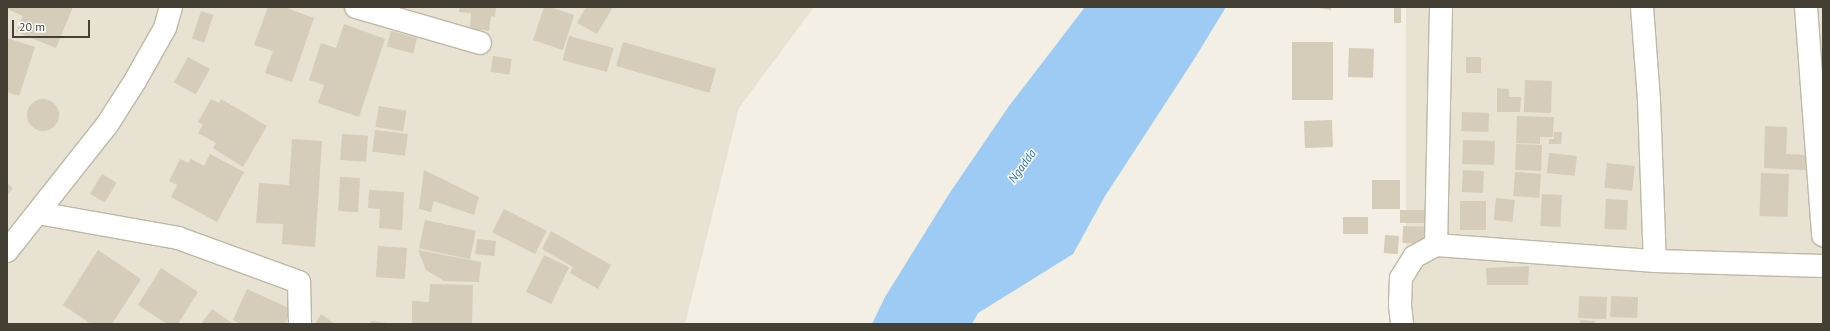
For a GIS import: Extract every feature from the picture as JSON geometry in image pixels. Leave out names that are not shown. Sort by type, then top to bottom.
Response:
[{"type":"street","points":[[7,251],[107,125],[135,81],[165,28],[171,7]]},
{"type":"street","points":[[356,7],[480,44]]},
{"type":"street","points":[[1436,245],[1441,7]]},
{"type":"street","points":[[1642,7],[1649,101],[1655,261]]},
{"type":"street","points":[[1806,7],[1823,235]]},
{"type":"street","points":[[38,213],[178,238],[299,282],[300,324]]},
{"type":"street","points":[[1402,324],[1400,305],[1401,278],[1414,257],[1436,245],[1655,261],[1823,266]]},
{"type":"shaded area","points":[[7,7],[814,7],[739,108],[685,324],[7,324]]},
{"type":"shaded area","points":[[1406,7],[1823,7],[1823,324],[1406,324]]},
{"type":"water","name":"Ngadda","points":[[1085,7],[1226,7],[1193,61],[1105,196],[1073,254],[978,313],[972,324],[872,324],[885,297],[949,194],[1009,106]]},
{"type":"building","points":[[7,7],[73,7],[56,48],[16,32],[23,16],[7,9]]},
{"type":"building","points":[[268,7],[284,7],[314,18],[292,82],[265,73],[273,51],[254,45]]},
{"type":"building","points":[[459,7],[496,7],[495,17],[491,16],[489,31],[470,29],[471,13],[459,12]]},
{"type":"building","points":[[544,7],[550,7],[574,15],[563,50],[533,40]]},
{"type":"building","points":[[586,7],[613,7],[597,34],[577,23]]},
{"type":"building","points":[[1313,7],[1331,7],[1331,10]]},
{"type":"building","points":[[1394,7],[1401,7],[1401,23],[1394,23]]},
{"type":"building","points":[[201,11],[213,15],[204,43],[192,39]]},
{"type":"building","points":[[344,24],[385,39],[359,117],[318,103],[324,85],[309,80],[321,43],[336,48]]},
{"type":"building","points":[[391,31],[417,38],[413,53],[387,46]]},
{"type":"building","points":[[569,36],[613,48],[607,72],[563,60]]},
{"type":"building","points":[[7,38],[35,47],[19,96],[7,92]]},
{"type":"building","points":[[623,42],[716,69],[709,93],[616,66]]},
{"type":"building","points":[[1292,42],[1333,42],[1333,100],[1292,100]]},
{"type":"building","points":[[1349,48],[1374,49],[1373,78],[1348,77]]},
{"type":"building","points":[[493,56],[512,59],[509,75],[490,72]]},
{"type":"building","points":[[188,57],[210,69],[196,94],[174,82]]},
{"type":"building","points":[[1466,57],[1481,57],[1481,73],[1466,73]]},
{"type":"building","points":[[1525,80],[1552,81],[1551,113],[1524,112]]},
{"type":"building","points":[[1497,88],[1509,89],[1509,97],[1521,97],[1520,112],[1497,112]]},
{"type":"building","points":[[40,99],[46,99],[56,106],[59,115],[58,121],[52,128],[46,131],[40,131],[30,124],[27,118],[27,112],[34,102]]},
{"type":"building","points":[[211,99],[219,103],[221,99],[267,126],[243,167],[213,148],[216,143],[198,133],[203,125],[198,122]]},
{"type":"building","points":[[379,106],[407,111],[403,132],[375,127]]},
{"type":"building","points":[[1462,112],[1489,113],[1488,132],[1461,131]]},
{"type":"building","points":[[1517,116],[1554,117],[1553,137],[1540,137],[1540,144],[1516,143]]},
{"type":"building","points":[[1332,120],[1333,147],[1305,148],[1304,121]]},
{"type":"building","points":[[1765,126],[1787,127],[1786,154],[1807,155],[1806,170],[1764,168]]},
{"type":"building","points":[[375,130],[408,134],[405,156],[372,152]]},
{"type":"building","points":[[1554,132],[1562,132],[1561,144],[1549,144],[1549,139],[1554,139]]},
{"type":"building","points":[[342,134],[368,136],[366,162],[340,160]]},
{"type":"building","points":[[292,139],[322,141],[315,247],[282,244],[283,224],[256,223],[259,183],[289,185]]},
{"type":"building","points":[[1463,140],[1495,141],[1494,165],[1462,164]]},
{"type":"building","points":[[1516,144],[1542,145],[1541,171],[1515,170]]},
{"type":"building","points":[[1549,153],[1577,156],[1575,176],[1547,173]]},
{"type":"building","points":[[210,154],[244,172],[217,222],[171,197],[177,185],[169,181],[180,159],[188,163],[191,159],[204,166]]},
{"type":"building","points":[[1607,163],[1635,166],[1632,191],[1604,188]]},
{"type":"building","points":[[424,170],[479,197],[474,215],[434,201],[431,212],[419,209]]},
{"type":"building","points":[[1463,170],[1484,171],[1483,193],[1462,192]]},
{"type":"building","points":[[1515,172],[1541,174],[1539,198],[1513,196]]},
{"type":"building","points":[[1761,173],[1789,174],[1787,217],[1759,216]]},
{"type":"building","points":[[102,174],[117,183],[105,202],[90,194]]},
{"type":"building","points":[[340,177],[360,178],[358,212],[338,211]]},
{"type":"building","points":[[1372,180],[1400,180],[1400,209],[1372,209]]},
{"type":"building","points":[[7,183],[13,188],[7,196]]},
{"type":"building","points":[[369,190],[404,192],[402,230],[379,228],[380,209],[368,208]]},
{"type":"building","points":[[1542,194],[1562,195],[1560,227],[1540,226]]},
{"type":"building","points":[[1496,198],[1515,200],[1513,222],[1494,220]]},
{"type":"building","points":[[1606,199],[1628,200],[1626,230],[1604,229]]},
{"type":"building","points":[[1460,201],[1486,201],[1486,230],[1460,230]]},
{"type":"building","points":[[504,209],[547,231],[535,254],[492,232]]},
{"type":"building","points":[[1400,210],[1430,210],[1430,223],[1400,223]]},
{"type":"building","points":[[1343,217],[1368,217],[1368,234],[1343,234]]},
{"type":"building","points":[[425,220],[476,231],[470,259],[419,248]]},
{"type":"building","points":[[1403,226],[1427,227],[1426,244],[1402,243]]},
{"type":"building","points":[[551,231],[611,265],[598,289],[570,273],[573,267],[542,249]]},
{"type":"building","points":[[1385,235],[1399,236],[1398,254],[1384,253]]},
{"type":"building","points":[[477,239],[496,241],[494,256],[475,254]]},
{"type":"building","points":[[378,246],[407,248],[405,279],[376,277]]},
{"type":"building","points":[[98,250],[141,279],[112,324],[91,324],[63,305]]},
{"type":"building","points":[[418,250],[481,262],[479,282],[444,281],[426,270]]},
{"type":"building","points":[[544,255],[569,267],[551,304],[526,292]]},
{"type":"building","points":[[1529,266],[1528,285],[1487,285],[1486,268]]},
{"type":"building","points":[[161,268],[198,292],[178,324],[167,324],[138,305]]},
{"type":"building","points":[[430,284],[473,285],[472,324],[412,324],[412,301],[429,302]]},
{"type":"building","points":[[247,289],[291,309],[285,324],[241,324],[233,320]]},
{"type":"building","points":[[1579,296],[1607,297],[1606,319],[1578,318]]},
{"type":"building","points":[[1611,296],[1638,297],[1637,318],[1610,317]]},
{"type":"building","points":[[212,309],[233,324],[201,324]]},
{"type":"building","points":[[321,314],[335,324],[315,324]]},
{"type":"building","points":[[1580,320],[1595,321],[1594,324],[1580,324]]},
{"type":"building","points":[[371,321],[388,323],[388,324],[371,324]]}]
